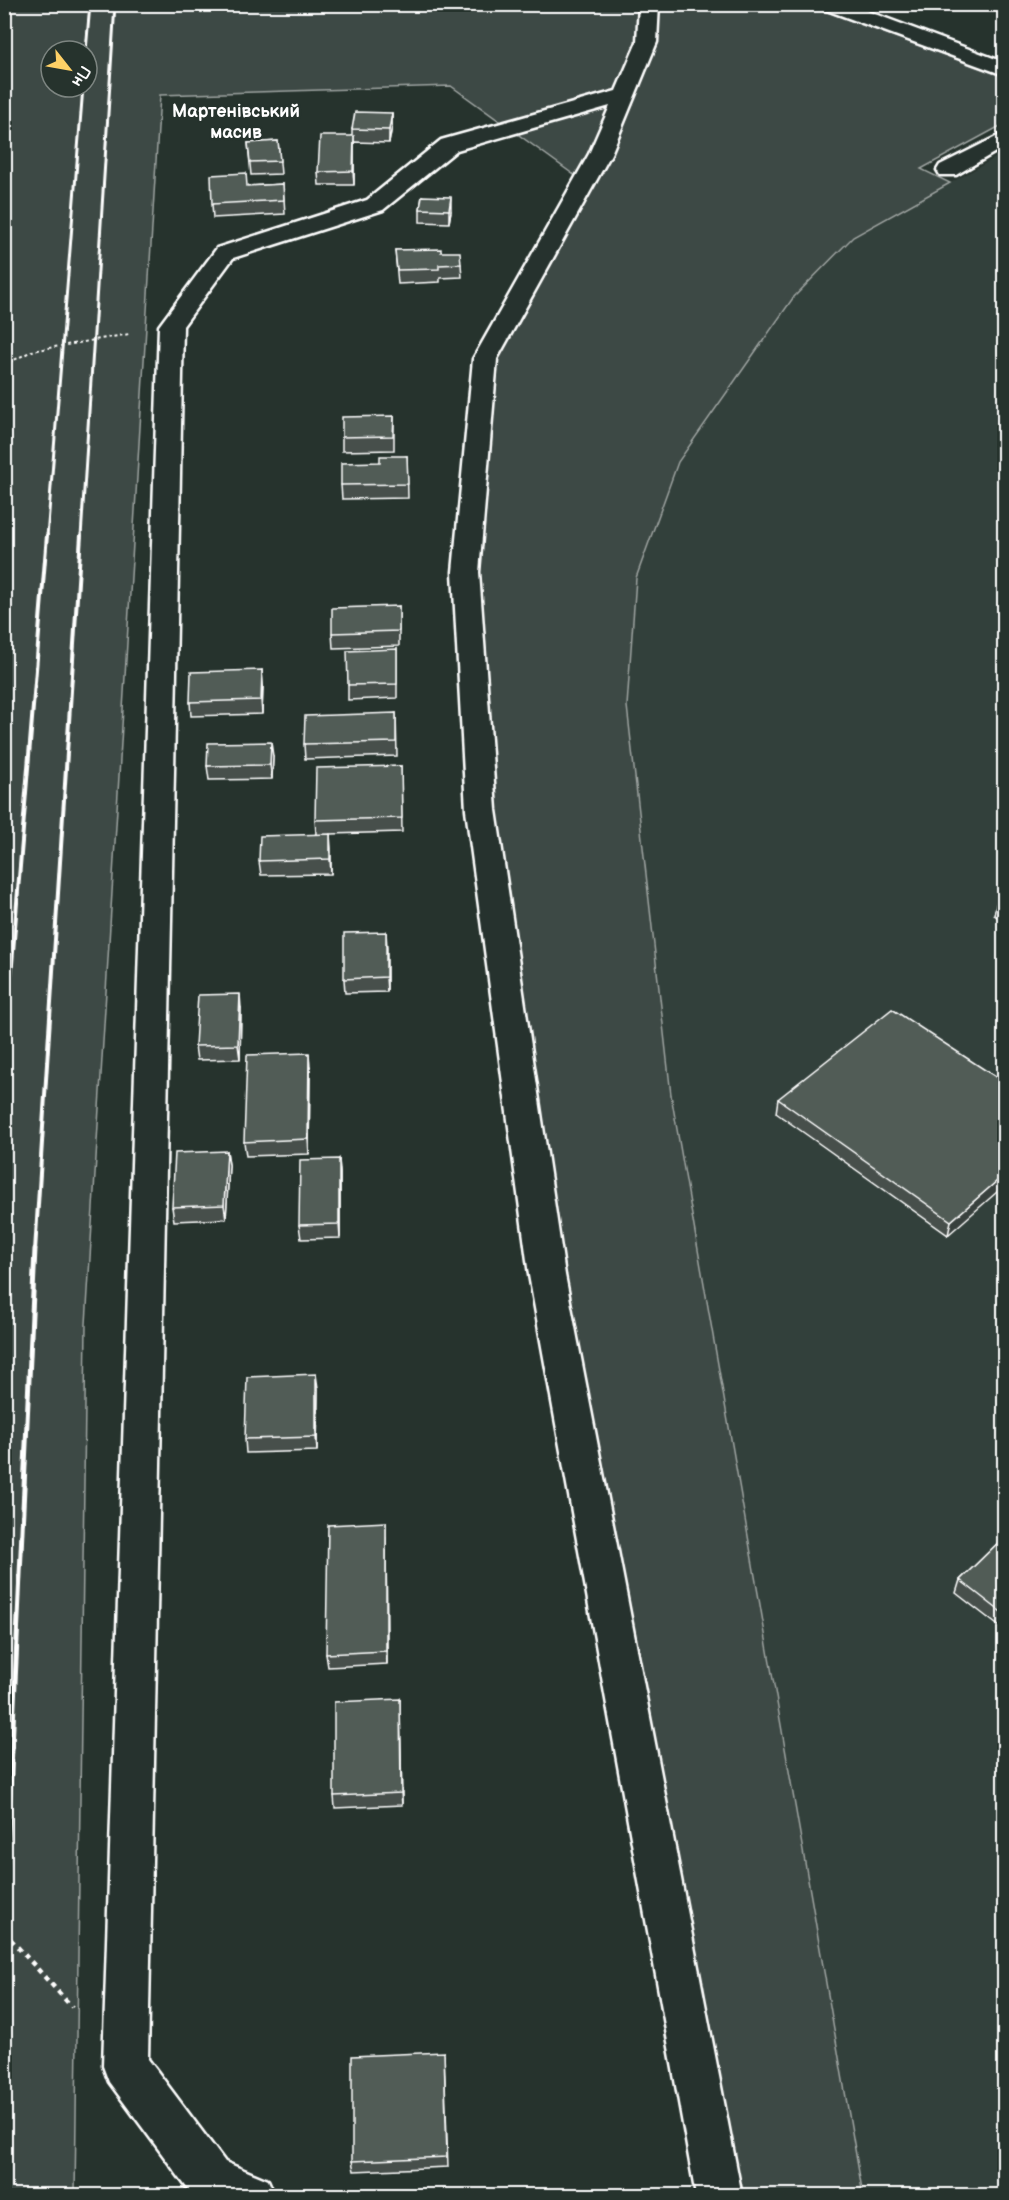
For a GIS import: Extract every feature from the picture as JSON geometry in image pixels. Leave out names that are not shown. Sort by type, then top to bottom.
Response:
[{"type":"street","points":[[649,4],[647,42],[600,154],[485,359],[466,572],[481,810],[547,1275],[719,2196]]},
{"type":"street","points":[[828,4],[1005,69]]},
{"type":"street","points":[[252,2196],[209,2179],[125,2066],[171,326],[225,254],[375,205],[449,145],[625,94]]},
{"type":"street","points":[[948,170],[1005,139]]},
{"type":"path","points":[[4,365],[32,351],[171,326]]},
{"type":"path","points":[[4,1932],[125,2066]]},
{"type":"shaded area","points":[[5,5],[808,5],[1004,77],[1004,124],[921,169],[950,183],[853,237],[793,298],[678,462],[636,578],[627,706],[671,1095],[863,2195],[740,2195],[563,1269],[493,811],[479,571],[497,360],[592,188],[451,86],[160,95],[86,1324],[75,2195],[5,2196]]},
{"type":"shaded area","points":[[1004,153],[1004,2195],[863,2195],[671,1095],[627,706],[636,578],[678,462],[793,298],[853,237]]},
{"type":"building","points":[[355,112],[392,113],[389,130],[352,129]]},
{"type":"building","points":[[320,136],[354,136],[353,171],[318,172]]},
{"type":"building","points":[[278,141],[280,161],[250,162],[248,143]]},
{"type":"building","points":[[246,173],[247,186],[283,184],[284,200],[212,204],[211,175]]},
{"type":"building","points":[[422,196],[451,197],[449,210],[420,209]]},
{"type":"building","points":[[441,249],[441,252],[460,252],[461,264],[439,265],[439,269],[397,270],[395,250]]},
{"type":"building","points":[[394,416],[393,436],[342,437],[342,417]]},
{"type":"building","points":[[380,456],[407,456],[408,484],[341,485],[341,463],[380,462]]},
{"type":"building","points":[[399,606],[399,631],[332,633],[332,608]]},
{"type":"building","points":[[397,649],[397,684],[348,685],[347,651]]},
{"type":"building","points":[[262,670],[261,700],[190,702],[191,672]]},
{"type":"building","points":[[396,713],[396,742],[304,744],[305,716]]},
{"type":"building","points":[[271,742],[270,765],[207,766],[208,743]]},
{"type":"building","points":[[401,766],[402,818],[315,820],[316,768]]},
{"type":"building","points":[[330,834],[330,859],[259,861],[260,836]]},
{"type":"building","points":[[1005,895],[1005,905],[997,901]]},
{"type":"building","points":[[386,932],[386,977],[344,979],[344,933]]},
{"type":"building","points":[[240,994],[238,1045],[195,1046],[198,995]]},
{"type":"building","points":[[892,1009],[1005,1083],[1005,1174],[951,1221],[778,1099]]},
{"type":"building","points":[[309,1053],[308,1139],[244,1142],[247,1055]]},
{"type":"building","points":[[227,1151],[224,1205],[172,1207],[175,1153]]},
{"type":"building","points":[[339,1159],[339,1224],[299,1225],[300,1160]]},
{"type":"building","points":[[316,1374],[316,1437],[245,1439],[247,1377]]},
{"type":"building","points":[[386,1522],[386,1651],[326,1654],[328,1525]]},
{"type":"building","points":[[1005,1536],[1005,1615],[960,1580]]},
{"type":"building","points":[[400,1699],[401,1793],[334,1796],[334,1702]]},
{"type":"building","points":[[444,2052],[447,2157],[352,2161],[352,2056]]},
{"type":"railway","points":[[87,39],[90,4]]},
{"type":"railway","points":[[81,537],[115,4]]},
{"type":"railway","points":[[47,537],[82,99]]},
{"type":"railway","points":[[4,1062],[47,535]]},
{"type":"railway","points":[[35,1251],[81,535]]},
{"type":"railway","points":[[4,1921],[35,1249]]},
{"type":"district","name":"Мартенівський масив","points":[[236,121]]}]
